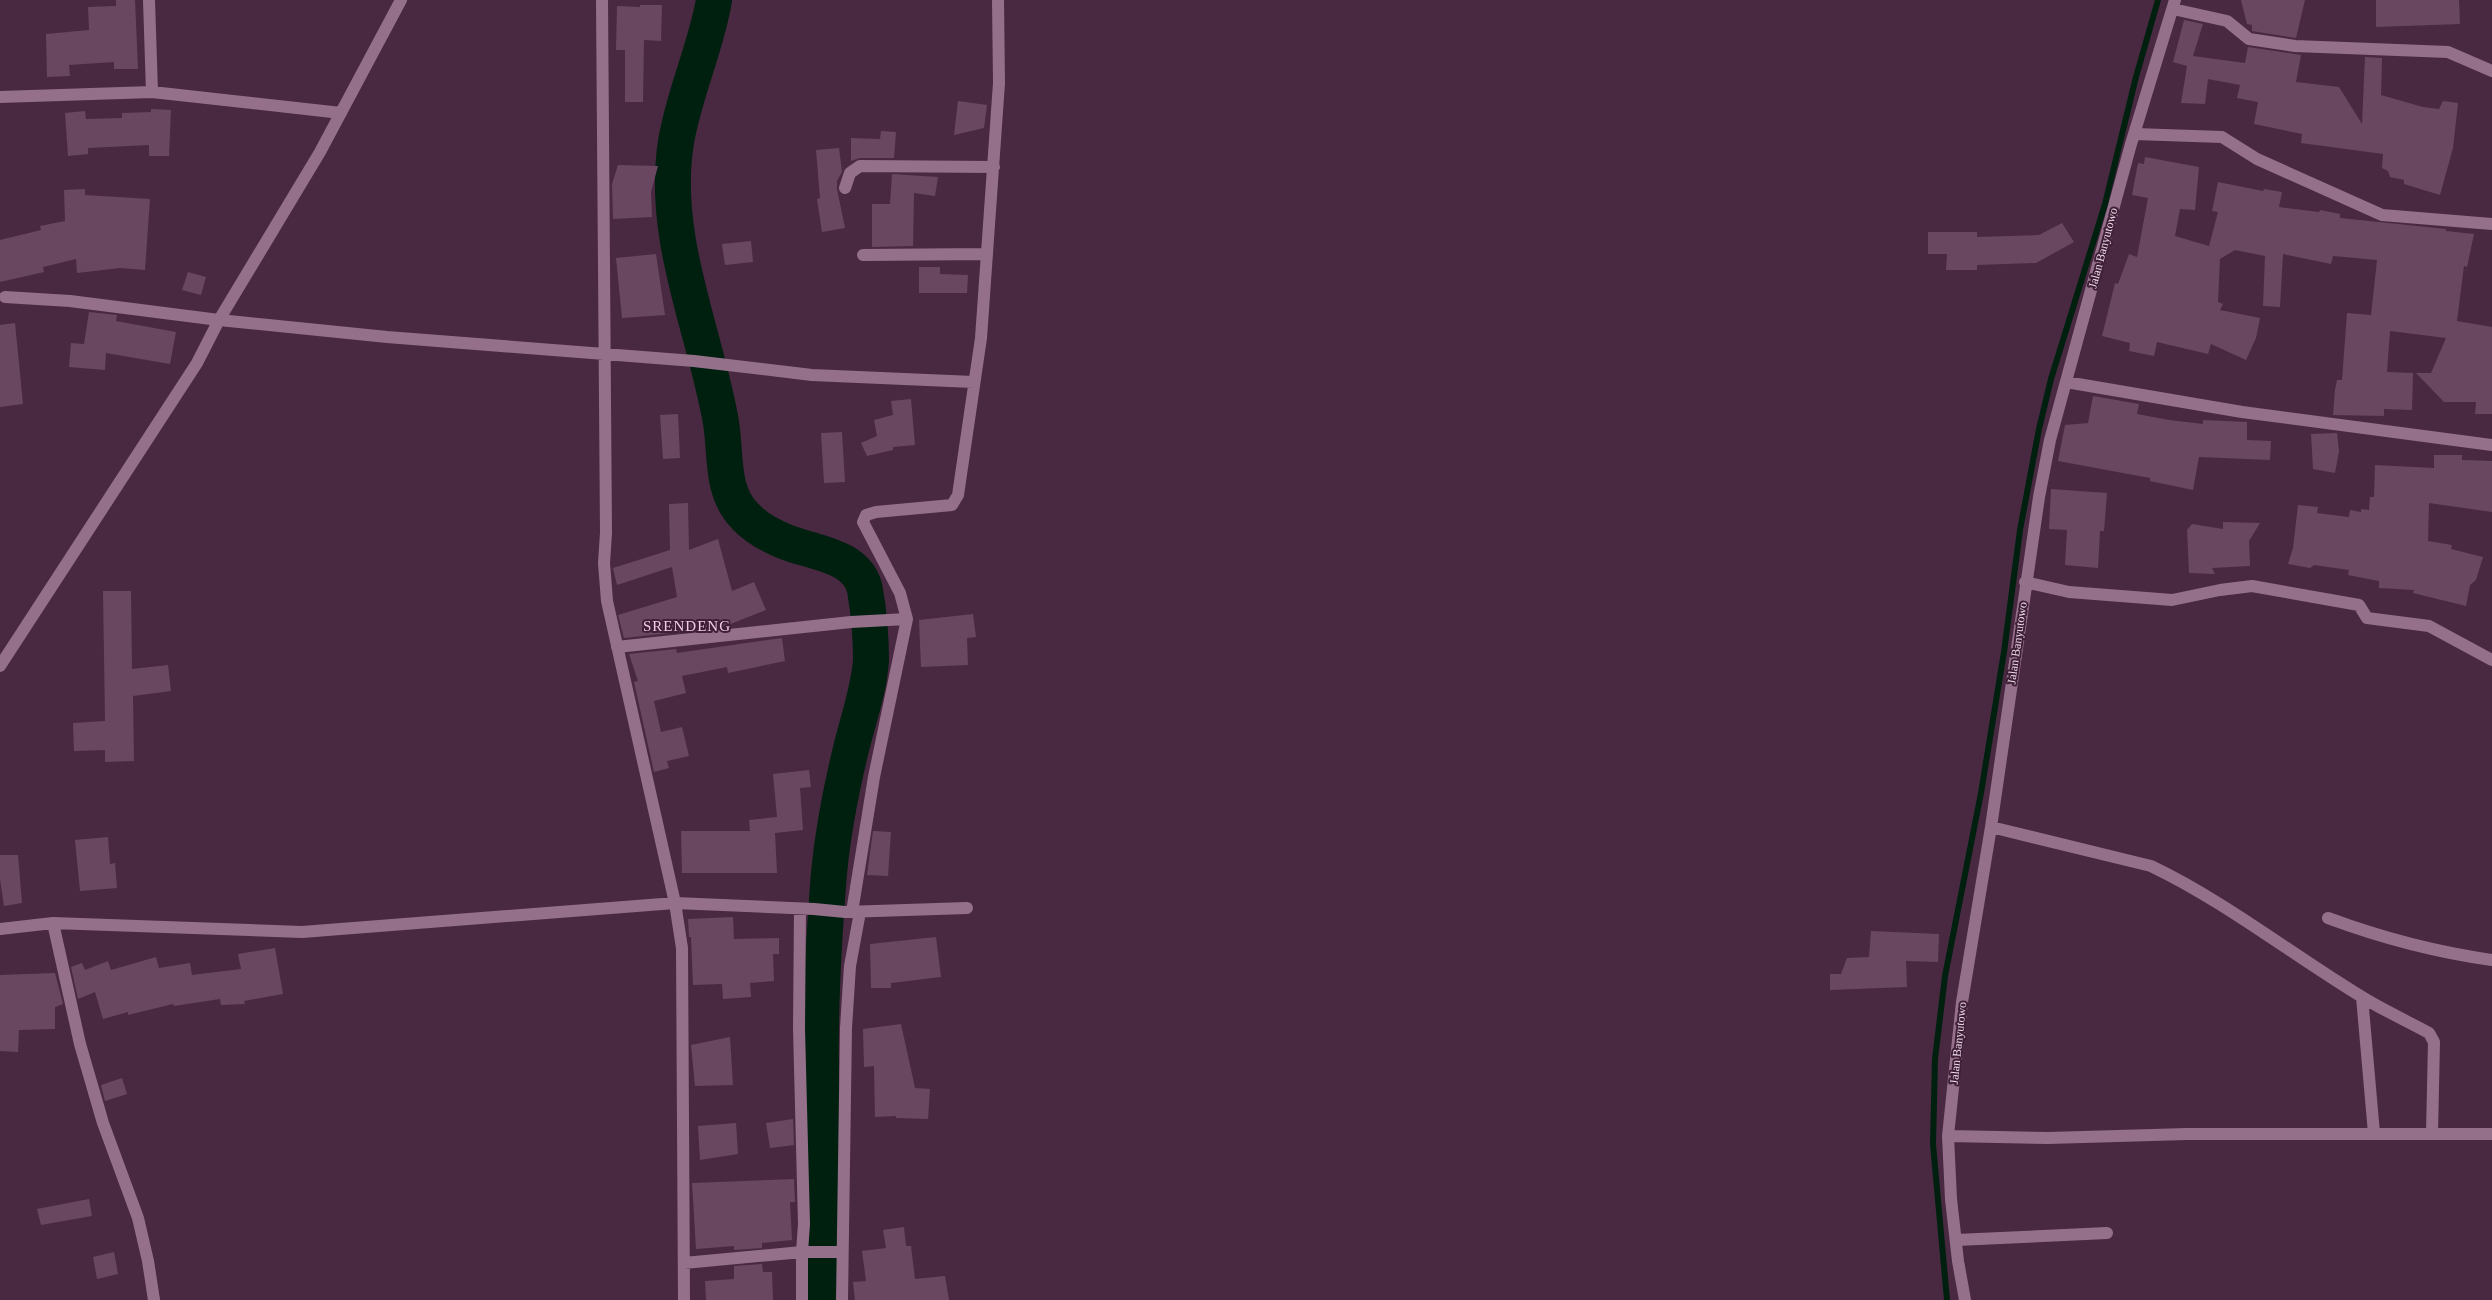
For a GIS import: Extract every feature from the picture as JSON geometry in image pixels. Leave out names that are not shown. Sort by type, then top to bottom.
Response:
[{"type":"street","points":[[149,0],[152,92]]},
{"type":"street","points":[[0,666],[141,452],[197,363],[219,320],[320,152],[401,0]]},
{"type":"street","points":[[602,0],[604,65],[602,189],[603,355],[606,533],[604,562],[608,601],[617,647],[675,902],[682,948],[684,1300]]},
{"type":"street","points":[[842,1300],[839,1252],[846,1028],[853,912],[874,777],[907,618],[900,593],[863,519],[876,512],[947,506],[956,501],[981,338],[999,83],[998,0]]},
{"type":"street","points":[[2174,4],[2227,21],[2249,39],[2295,46],[2448,52],[2492,70]]},
{"type":"street","name":"Jalan Banyutowo","points":[[1964,1300],[1956,1240],[1948,1136],[1962,1002],[1991,827],[2025,582],[2050,440],[2135,134],[2174,4]]},
{"type":"street","points":[[0,97],[152,92],[341,113]]},
{"type":"street","points":[[2135,134],[2222,137],[2257,159],[2382,215],[2492,224]]},
{"type":"street","points":[[845,188],[850,173],[860,166],[994,168]]},
{"type":"street","points":[[863,255],[987,254]]},
{"type":"street","points":[[5,297],[70,300],[219,320],[603,355],[694,361],[812,375],[973,382]]},
{"type":"street","points":[[2066,382],[2242,412],[2492,445]]},
{"type":"street","points":[[2025,582],[2069,592],[2148,600],[2172,600],[2252,586],[2298,593],[2359,605],[2367,618],[2430,626],[2492,660]]},
{"type":"street","points":[[617,647],[907,618]]},
{"type":"street","points":[[1991,827],[2151,866],[2175,877],[2261,930],[2362,997],[2429,1033],[2432,1037],[2432,1133]]},
{"type":"street","points":[[0,929],[53,923],[302,932],[675,902],[853,912],[967,908]]},
{"type":"street","points":[[800,910],[799,1028],[805,1252],[802,1300]]},
{"type":"street","points":[[2328,918],[2384,938],[2450,954],[2492,960]]},
{"type":"street","points":[[53,923],[80,1044],[103,1123],[138,1218],[148,1261],[154,1300]]},
{"type":"street","points":[[2362,997],[2374,1133]]},
{"type":"street","points":[[1948,1136],[2048,1138],[2187,1134],[2492,1134]]},
{"type":"street","points":[[1956,1240],[2107,1233]]},
{"type":"street","points":[[684,1263],[805,1252],[839,1252]]},
{"type":"building","points":[[116,0],[135,0],[138,69],[114,69],[114,62],[69,65],[70,76],[47,77],[46,34],[89,30],[88,7],[116,6]]},
{"type":"building","points":[[2241,0],[2305,0],[2296,38],[2252,31],[2252,25],[2247,24]]},
{"type":"building","points":[[2376,0],[2459,0],[2460,24],[2376,27]]},
{"type":"building","points":[[640,5],[662,5],[661,41],[644,40],[643,102],[625,102],[625,50],[616,50],[617,6],[640,7]]},
{"type":"building","points":[[2184,20],[2203,24],[2193,56],[2245,63],[2248,47],[2301,55],[2296,82],[2339,87],[2362,124],[2365,57],[2382,58],[2381,95],[2423,107],[2439,109],[2443,101],[2458,103],[2453,148],[2440,195],[2404,184],[2404,180],[2390,177],[2388,171],[2382,168],[2383,154],[2301,143],[2302,134],[2254,124],[2258,102],[2237,98],[2240,85],[2208,79],[2205,104],[2181,103],[2187,66],[2173,62]]},
{"type":"building","points":[[958,101],[987,105],[984,128],[954,135]]},
{"type":"building","points":[[151,109],[171,110],[169,156],[149,156],[149,145],[88,148],[88,154],[68,156],[65,113],[85,111],[86,119],[122,118],[122,113],[151,112]]},
{"type":"building","points":[[881,131],[896,132],[894,158],[860,158],[851,161],[851,138],[880,139]]},
{"type":"building","points":[[839,148],[842,172],[837,181],[837,189],[845,228],[822,232],[817,199],[820,198],[816,150]]},
{"type":"building","points":[[2145,157],[2199,167],[2195,210],[2180,209],[2175,236],[2209,246],[2218,212],[2212,211],[2218,182],[2263,191],[2264,189],[2282,192],[2279,207],[2319,212],[2320,210],[2340,214],[2340,218],[2446,229],[2446,231],[2474,234],[2467,267],[2464,266],[2457,321],[2492,327],[2492,414],[2475,414],[2476,402],[2444,402],[2416,373],[2431,373],[2446,338],[2390,331],[2387,372],[2413,373],[2412,410],[2384,409],[2384,416],[2333,415],[2337,380],[2342,380],[2347,313],[2371,315],[2377,260],[2333,256],[2331,264],[2283,254],[2280,307],[2263,306],[2265,256],[2235,250],[2220,259],[2218,302],[2223,304],[2220,310],[2260,318],[2256,338],[2246,360],[2211,344],[2208,354],[2157,342],[2154,356],[2129,351],[2130,343],[2102,336],[2115,283],[2118,284],[2129,254],[2137,257],[2148,198],[2132,195],[2138,163],[2144,164]]},
{"type":"building","points":[[618,165],[658,166],[651,192],[652,217],[613,219],[612,184]]},
{"type":"building","points":[[892,174],[938,177],[935,196],[914,193],[913,246],[872,247],[872,204],[890,204]]},
{"type":"building","points":[[85,189],[85,195],[150,199],[145,270],[120,268],[77,273],[76,259],[43,267],[44,272],[0,282],[0,240],[41,230],[40,226],[65,221],[64,190]]},
{"type":"building","points":[[2062,223],[2074,242],[2036,263],[1977,265],[1977,270],[1946,270],[1947,254],[1928,254],[1928,232],[1977,232],[1977,237],[2039,235]]},
{"type":"building","points":[[751,241],[753,262],[725,265],[722,244]]},
{"type":"building","points":[[656,254],[665,315],[622,318],[616,258]]},
{"type":"building","points":[[919,267],[940,267],[940,274],[968,275],[967,293],[919,293]]},
{"type":"building","points":[[188,272],[206,277],[201,295],[182,290]]},
{"type":"building","points":[[89,312],[117,315],[116,321],[176,332],[170,364],[106,353],[105,370],[69,367],[71,343],[84,344]]},
{"type":"building","points":[[15,323],[23,404],[0,407],[0,325]]},
{"type":"building","points":[[2093,396],[2139,404],[2137,414],[2169,420],[2203,424],[2203,420],[2247,422],[2247,440],[2271,441],[2270,460],[2199,457],[2193,490],[2150,481],[2150,478],[2058,461],[2065,425],[2088,423]]},
{"type":"building","points":[[911,399],[915,445],[893,447],[893,450],[867,456],[861,443],[877,436],[874,420],[893,415],[891,401]]},
{"type":"building","points":[[678,414],[680,458],[663,459],[660,415]]},
{"type":"building","points":[[842,432],[845,482],[824,483],[821,433]]},
{"type":"building","points":[[2337,433],[2339,451],[2335,473],[2313,469],[2311,434]]},
{"type":"building","points":[[2434,455],[2462,455],[2462,460],[2492,461],[2492,512],[2429,503],[2428,541],[2452,545],[2451,549],[2483,557],[2476,580],[2470,585],[2466,606],[2413,593],[2414,590],[2379,588],[2379,581],[2348,575],[2349,570],[2314,565],[2310,568],[2288,564],[2293,548],[2298,505],[2318,507],[2317,513],[2349,517],[2350,510],[2361,512],[2361,509],[2369,510],[2370,497],[2374,497],[2375,465],[2434,468]]},
{"type":"building","points":[[2051,489],[2107,493],[2104,531],[2100,531],[2098,568],[2065,565],[2067,530],[2049,529]]},
{"type":"building","points":[[688,503],[689,550],[718,539],[732,591],[754,582],[766,610],[723,627],[624,638],[618,615],[677,597],[672,567],[617,585],[613,568],[670,550],[669,504]]},
{"type":"building","points":[[2223,522],[2260,523],[2249,541],[2250,566],[2212,568],[2215,574],[2189,573],[2187,530],[2192,524],[2223,529]]},
{"type":"building","points":[[103,591],[131,591],[132,669],[168,665],[171,691],[133,696],[134,761],[105,762],[105,750],[74,751],[73,723],[105,721]]},
{"type":"building","points":[[973,614],[976,637],[967,638],[968,665],[921,667],[919,620]]},
{"type":"building","points":[[782,638],[785,661],[728,673],[727,667],[682,676],[686,693],[654,701],[661,732],[682,727],[689,756],[667,761],[669,768],[654,772],[634,682],[638,681],[629,654],[676,649],[677,653]]},
{"type":"building","points":[[809,770],[811,787],[800,788],[803,830],[775,833],[777,873],[682,873],[681,831],[750,831],[749,820],[777,817],[773,774]]},
{"type":"building","points":[[873,831],[891,832],[888,876],[867,875]]},
{"type":"building","points":[[108,837],[110,864],[115,863],[117,888],[80,891],[75,840]]},
{"type":"building","points":[[0,855],[18,855],[22,903],[4,906],[0,879]]},
{"type":"building","points":[[733,917],[734,939],[779,938],[779,954],[773,954],[774,981],[750,983],[751,997],[723,999],[722,984],[693,985],[691,937],[689,937],[688,919]]},
{"type":"building","points":[[1871,931],[1939,934],[1938,962],[1906,961],[1907,987],[1830,990],[1830,974],[1841,974],[1847,958],[1869,957]]},
{"type":"building","points":[[936,937],[941,977],[891,983],[891,988],[871,988],[870,944]]},
{"type":"building","points":[[275,948],[283,994],[244,1001],[245,1004],[221,1005],[220,999],[174,1006],[173,1004],[128,1015],[128,1012],[103,1019],[95,992],[78,999],[71,967],[82,963],[85,970],[108,961],[111,970],[156,957],[159,968],[190,963],[192,975],[241,969],[238,954]]},
{"type":"building","points":[[55,973],[63,1004],[55,1007],[55,1029],[19,1030],[18,1052],[0,1051],[0,975]]},
{"type":"building","points":[[901,1024],[915,1088],[930,1089],[928,1119],[896,1118],[896,1116],[875,1117],[874,1066],[864,1067],[863,1029]]},
{"type":"building","points":[[730,1037],[733,1085],[695,1086],[691,1045]]},
{"type":"building","points":[[122,1078],[127,1094],[105,1101],[101,1085]]},
{"type":"building","points":[[793,1119],[794,1145],[770,1148],[766,1123]]},
{"type":"building","points":[[736,1123],[738,1154],[700,1160],[698,1126]]},
{"type":"building","points":[[794,1179],[795,1202],[790,1202],[792,1240],[762,1243],[762,1248],[734,1250],[734,1246],[696,1249],[692,1183]]},
{"type":"building","points":[[89,1199],[92,1216],[41,1225],[37,1209]]},
{"type":"building","points":[[904,1227],[906,1246],[911,1246],[915,1279],[945,1276],[949,1300],[855,1300],[853,1282],[866,1281],[862,1251],[886,1248],[883,1230]]},
{"type":"building","points":[[114,1252],[118,1274],[97,1279],[93,1257]]},
{"type":"building","points":[[762,1264],[763,1272],[772,1272],[773,1300],[706,1300],[705,1281],[734,1279],[734,1266]]},
{"type":"waterway","points":[[714,0],[706,36],[689,88],[676,142],[673,177],[674,212],[686,281],[720,417],[728,482],[737,506],[759,528],[786,542],[833,557],[854,569],[861,578],[865,590],[870,625],[870,671],[866,694],[847,764],[829,873],[821,1038],[821,1092],[825,1181],[822,1300]]},
{"type":"waterway","points":[[1947,1300],[1933,1144],[1935,1059],[1945,976],[1981,793],[2004,652],[2020,530],[2039,429],[2051,379],[2105,204],[2136,77],[2158,0]]},
{"type":"district","name":"SRENDENG","points":[[687,626]]}]
